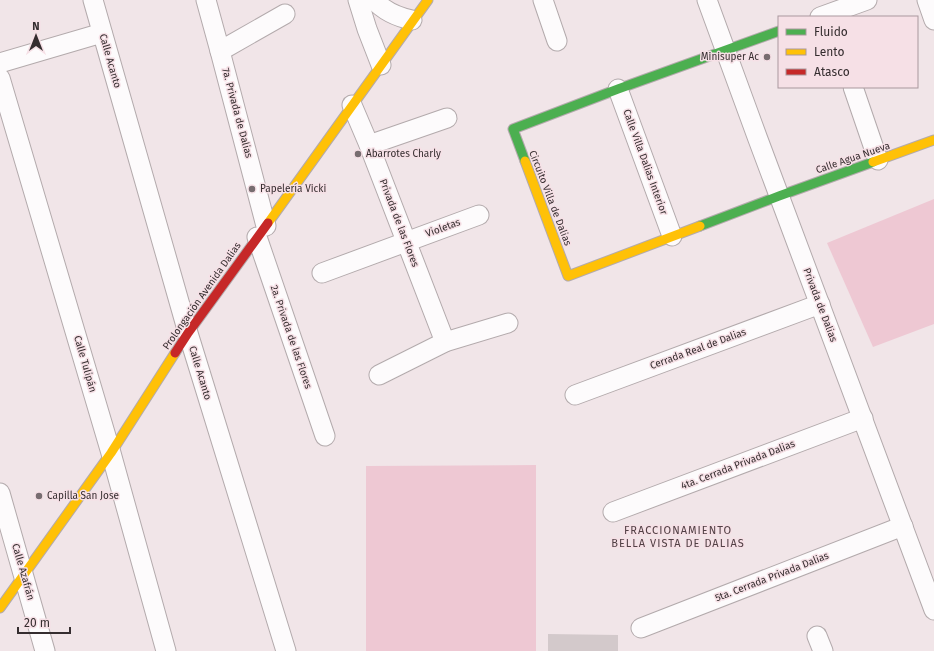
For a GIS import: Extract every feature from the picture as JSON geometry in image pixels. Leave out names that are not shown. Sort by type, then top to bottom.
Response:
[{"type":"street","name":"Calle Acanto","points":[[93,0],[188,334],[284,650]]},
{"type":"street","name":"7a. Privada de Dalias","points":[[206,0],[220,51],[262,231]]},
{"type":"street","points":[[358,0],[381,65]]},
{"type":"street","points":[[374,0],[388,12],[412,20]]},
{"type":"street","name":"Prolongación Avenida Dalias","points":[[0,608],[111,453],[188,334],[412,20],[428,0]]},
{"type":"street","points":[[543,0],[557,41]]},
{"type":"street","name":"Privada de Dalias","points":[[707,0],[934,610]]},
{"type":"street","points":[[825,16],[867,0]]},
{"type":"street","points":[[927,0],[934,20]]},
{"type":"street","points":[[220,51],[285,14]]},
{"type":"street","name":"Circuito Villa de Dalias","points":[[778,31],[618,89],[513,129],[568,276],[779,196]]},
{"type":"street","points":[[0,63],[102,33]]},
{"type":"street","name":"Calle Tulipán","points":[[0,78],[111,453],[166,651]]},
{"type":"street","points":[[853,88],[878,160]]},
{"type":"street","name":"Calle Villa Dalias Interior","points":[[618,89],[672,236]]},
{"type":"street","name":"Privada de las Flores","points":[[352,105],[369,145],[445,342]]},
{"type":"street","points":[[369,145],[447,118]]},
{"type":"street","name":"Calle Agua Nueva","points":[[779,196],[934,140]]},
{"type":"street","name":"Violetas","points":[[322,273],[479,215]]},
{"type":"street","name":"2a. Privada de las Flores","points":[[262,231],[325,436]]},
{"type":"street","name":"Cerrada Real de Dalias","points":[[575,395],[820,304]]},
{"type":"street","points":[[379,375],[445,342],[508,323]]},
{"type":"street","name":"4ta. Cerrada Privada Dalias","points":[[613,512],[863,418]]},
{"type":"street","name":"Calle Azafrán","points":[[0,493],[45,651]]},
{"type":"street","name":"5ta. Cerrada Privada Dalias","points":[[641,628],[902,526]]},
{"type":"shaded area","points":[[934,199],[934,324],[873,347],[827,243]]},
{"type":"shaded area","points":[[536,465],[536,651],[366,651],[366,466]]},
{"type":"building","points":[[548,634],[618,635],[618,651],[548,651]]},
{"type":"traffic: fast","points":[[525,161],[513,129],[618,89],[778,31]]},
{"type":"traffic: fast","points":[[700,226],[873,162]]},
{"type":"traffic: slow","points":[[268,223],[428,0]]},
{"type":"traffic: slow","points":[[873,162],[934,140]]},
{"type":"traffic: slow","points":[[525,161],[568,276],[700,226]]},
{"type":"traffic: slow","points":[[0,608],[111,453],[175,353]]},
{"type":"traffic: jam","points":[[175,353],[268,223]]},
{"type":"place","name":"Minisuper Ac","points":[[767,57]]},
{"type":"place","name":"Abarrotes Charly","points":[[358,154]]},
{"type":"place","name":"Papelería Vicki","points":[[252,189]]},
{"type":"place","name":"Capilla San Jose","points":[[39,496]]},
{"type":"district","name":"FRACCIONAMIENTO BELLA VISTA DE DALIAS","points":[[678,536]]}]
